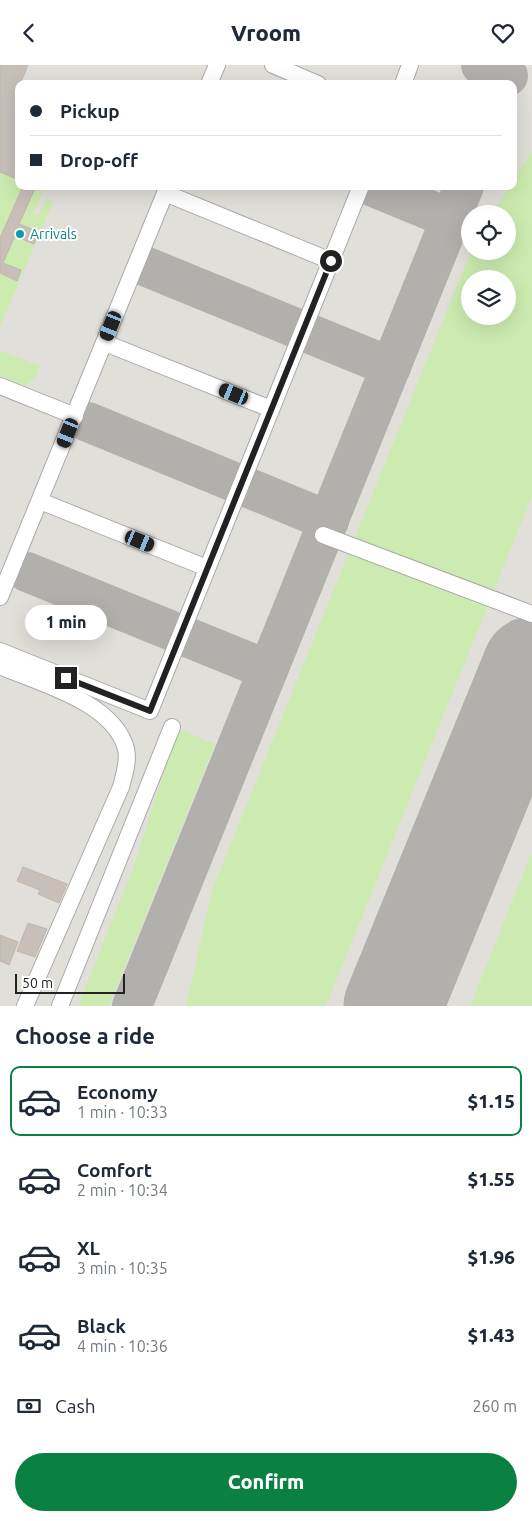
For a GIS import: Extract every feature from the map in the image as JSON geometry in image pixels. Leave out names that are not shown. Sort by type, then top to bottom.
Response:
[{"type":"lane","points":[[211,80],[217,65]]},
{"type":"lane","points":[[273,65],[309,80]]},
{"type":"lane","points":[[404,80],[410,65]]},
{"type":"lane","points":[[0,597],[166,190],[331,261]]},
{"type":"lane","points":[[0,651],[150,711],[359,190]]},
{"type":"lane","points":[[104,343],[271,409]]},
{"type":"lane","points":[[0,386],[75,416]]},
{"type":"lane","points":[[40,501],[207,568]]},
{"type":"lane","points":[[323,535],[532,614]]},
{"type":"lane","points":[[0,667],[76,698],[101,713],[117,730],[126,749],[126,768],[122,787],[25,1006]]},
{"type":"lane","points":[[60,1006],[172,727]]},
{"type":"shaded area","points":[[0,65],[532,65],[532,1006],[0,1006]]},
{"type":"green space","points":[[532,151],[532,496],[326,1006],[186,1006],[212,890],[461,276],[461,325],[516,325],[516,270],[463,270],[467,260],[516,260],[516,205],[498,205],[507,190],[517,190],[517,175]]},
{"type":"green space","points":[[0,172],[15,178],[15,190],[21,190],[0,238]]},
{"type":"green space","points":[[34,190],[43,190],[33,214],[38,216],[46,199],[53,202],[0,327],[0,273],[16,280],[21,271],[3,263],[15,236],[33,244],[38,232],[19,224]]},
{"type":"green space","points":[[0,350],[40,366],[35,378],[25,386],[0,376]]},
{"type":"green space","points":[[178,729],[215,744],[109,1006],[78,1006],[133,868]]},
{"type":"green space","points":[[532,852],[532,1006],[470,1006]]},
{"type":"building","points":[[0,65],[28,65],[22,80],[15,80],[15,178],[0,172]]},
{"type":"building","name":"Arrivals","points":[[21,190],[34,190],[19,224],[39,232],[34,244],[15,236],[3,263],[21,270],[17,281],[0,273],[0,238]]},
{"type":"building","points":[[23,867],[67,884],[59,903],[38,894],[40,890],[17,881]]},
{"type":"building","points":[[28,923],[47,929],[35,957],[17,951]]},
{"type":"building","points":[[0,935],[18,942],[9,965],[0,961]]},
{"type":"taxiway","points":[[481,65],[508,76]]},
{"type":"taxiway","points":[[381,190],[451,219]]},
{"type":"taxiway","points":[[132,1006],[462,190]]},
{"type":"taxiway","points":[[147,267],[391,367]]},
{"type":"taxiway","points":[[88,422],[329,521]]},
{"type":"taxiway","points":[[27,572],[268,670]]},
{"type":"runway","points":[[393,1006],[532,666]]},
{"type":"place","name":"Arrivals","points":[[20,234]]},
{"type":"route","points":[[66,678],[150,711],[331,261]]}]
